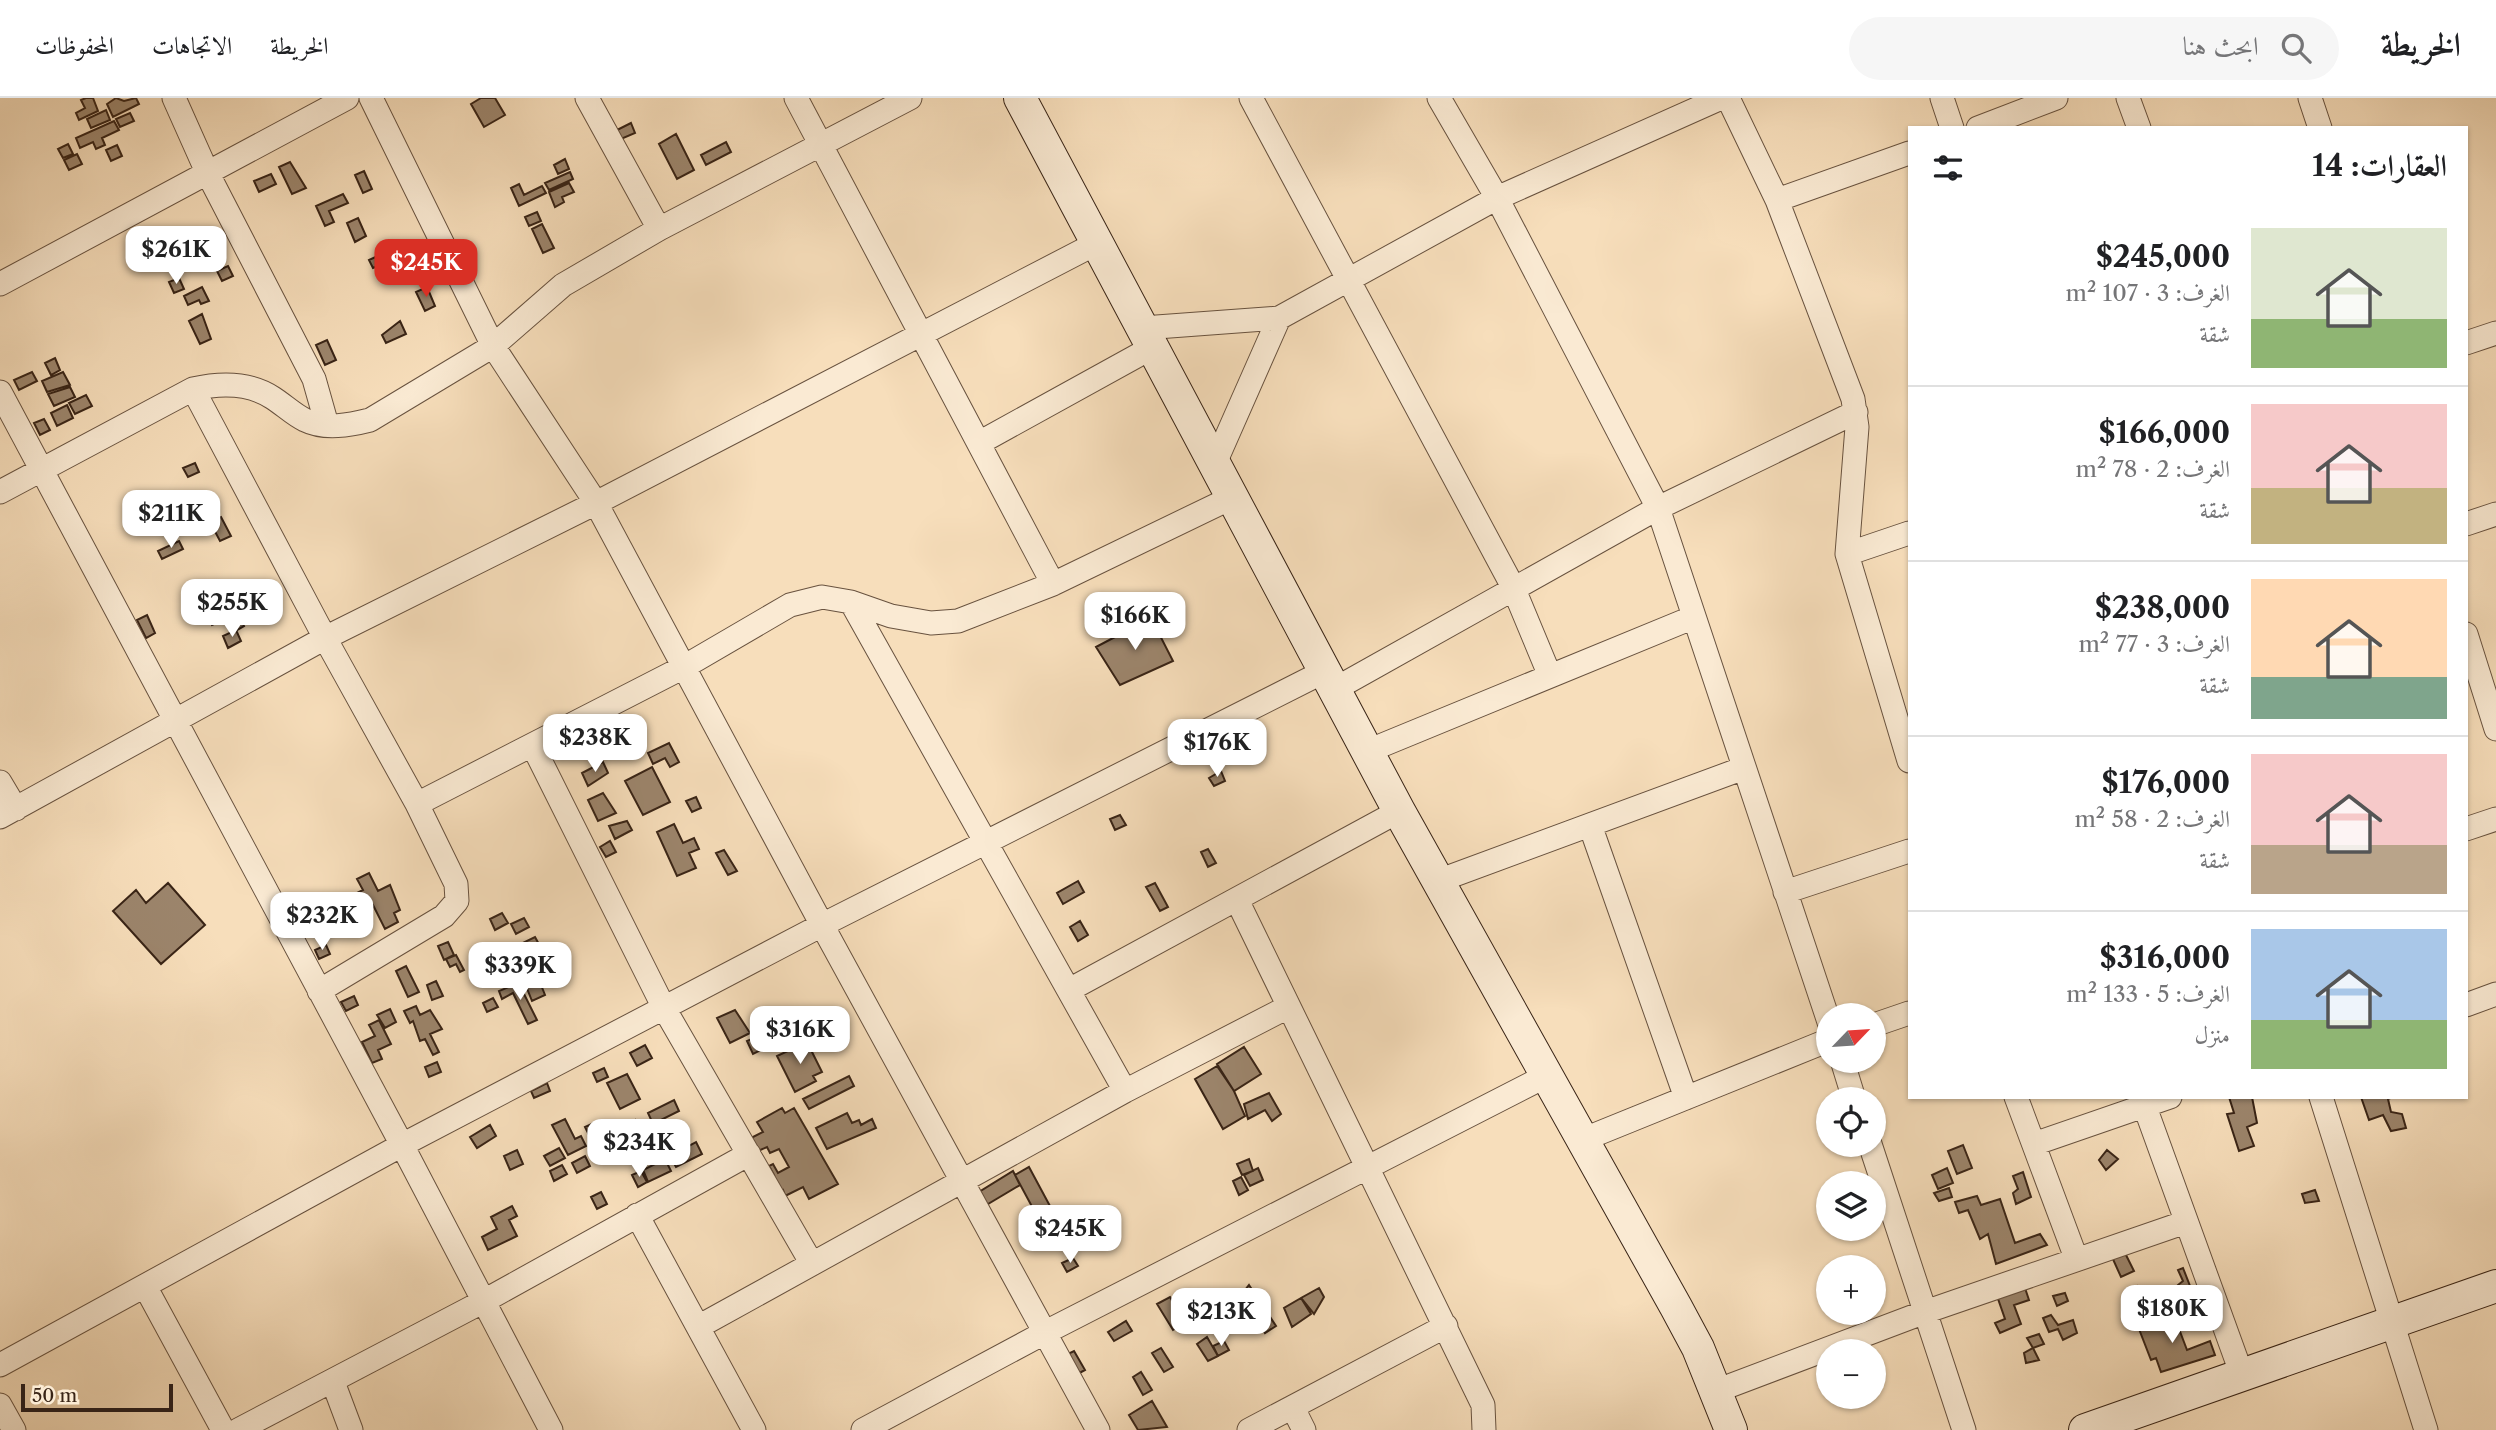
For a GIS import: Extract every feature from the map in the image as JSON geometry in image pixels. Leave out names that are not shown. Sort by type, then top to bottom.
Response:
[{"type":"street","points":[[174,98],[207,172],[314,379],[327,425]]},
{"type":"street","points":[[0,284],[346,98]]},
{"type":"street","points":[[371,98],[493,346],[596,503],[682,668],[1098,1430]]},
{"type":"street","points":[[587,98],[659,229]]},
{"type":"street","points":[[796,98],[1053,584]]},
{"type":"street","points":[[0,492],[193,389],[212,385],[251,388],[270,395],[305,420],[327,425],[349,425],[370,420],[493,346],[563,285],[659,229],[910,98]]},
{"type":"street","points":[[1020,98],[1399,811],[1676,1307],[1716,1391],[1731,1430]]},
{"type":"street","points":[[1251,98],[1513,587],[1550,676]]},
{"type":"street","points":[[1438,98],[1497,198],[1658,508],[1823,1003]]},
{"type":"street","points":[[979,443],[1148,338],[1279,318],[1497,198],[1721,98]]},
{"type":"street","points":[[1728,98],[1777,200],[1856,412],[1847,554],[1903,719],[1908,754]]},
{"type":"street","points":[[1942,98],[1951,126]]},
{"type":"street","points":[[1983,126],[2056,98]]},
{"type":"street","points":[[2128,98],[2138,126]]},
{"type":"street","points":[[2310,98],[2319,126]]},
{"type":"street","points":[[1777,200],[1908,153]]},
{"type":"street","points":[[0,782],[8,813],[325,638],[596,503],[1097,243]]},
{"type":"street","points":[[1215,463],[1279,318]]},
{"type":"street","points":[[2468,342],[2496,333]]},
{"type":"street","points":[[193,389],[325,638],[417,804],[456,884],[457,901],[444,916],[319,991]]},
{"type":"street","points":[[0,392],[551,1430]]},
{"type":"street","points":[[0,1365],[146,1288],[402,1145],[822,925],[986,843],[1330,680],[1513,587],[1658,508],[1856,412]]},
{"type":"street","points":[[417,804],[682,668],[790,605],[822,597],[931,623],[958,621],[1053,584],[1233,497]]},
{"type":"street","points":[[2468,523],[2496,514]]},
{"type":"street","points":[[1847,554],[1908,533]]},
{"type":"street","points":[[851,602],[1125,1091]]},
{"type":"street","points":[[1368,751],[1694,617]]},
{"type":"street","points":[[2468,640],[2496,729]]},
{"type":"street","points":[[533,746],[664,1008],[812,1264]]},
{"type":"street","points":[[1438,881],[1744,768]]},
{"type":"street","points":[[1069,990],[1399,811]]},
{"type":"street","points":[[2468,828],[2496,819]]},
{"type":"street","points":[[1590,824],[1686,1098]]},
{"type":"street","points":[[1785,892],[1908,851]]},
{"type":"street","points":[[1237,900],[1365,1168],[1483,1405],[1484,1430]]},
{"type":"street","points":[[2468,1004],[2496,994]]},
{"type":"street","points":[[698,1327],[1125,1091],[1288,1007]]},
{"type":"street","points":[[1886,1021],[1908,1013]]},
{"type":"street","points":[[1582,1140],[1816,1045]]},
{"type":"street","points":[[863,1430],[1044,1333],[1546,1076]]},
{"type":"street","points":[[2017,1099],[2076,1258]]},
{"type":"street","points":[[2034,1144],[2165,1099]]},
{"type":"street","points":[[2322,1099],[2426,1430]]},
{"type":"street","points":[[2145,1107],[2242,1375]]},
{"type":"street","points":[[238,1430],[484,1301],[749,1154]]},
{"type":"street","points":[[1874,1157],[1964,1430]]},
{"type":"street","points":[[637,1215],[754,1430]]},
{"type":"street","points":[[1716,1391],[1925,1312],[2186,1222]]},
{"type":"street","points":[[2085,1430],[2132,1422],[2242,1375],[2496,1286]]},
{"type":"street","points":[[146,1288],[223,1430]]},
{"type":"street","points":[[1249,1430],[1446,1326]]},
{"type":"street","points":[[333,1382],[351,1430]]},
{"type":"street","points":[[0,1405],[14,1430]]},
{"type":"street","points":[[1293,1408],[1304,1430]]},
{"type":"building","points":[[93,98],[98,111],[79,120],[76,113],[85,108],[81,100]]},
{"type":"building","points":[[116,98],[124,101],[136,98],[139,104],[113,117],[107,104]]},
{"type":"building","points":[[481,98],[495,98],[505,115],[484,127],[471,104]]},
{"type":"building","points":[[106,110],[110,120],[91,128],[87,119]]},
{"type":"building","points":[[130,113],[134,121],[120,127],[116,119]]},
{"type":"building","points":[[114,121],[119,130],[102,138],[105,145],[96,149],[93,142],[80,148],[76,138]]},
{"type":"building","points":[[631,123],[635,133],[621,139],[617,130]]},
{"type":"building","points":[[676,134],[694,170],[677,179],[659,144]]},
{"type":"building","points":[[726,142],[731,152],[706,165],[701,155]]},
{"type":"building","points":[[68,144],[73,154],[63,158],[58,149]]},
{"type":"building","points":[[117,145],[122,156],[111,161],[106,150]]},
{"type":"building","points":[[77,154],[82,164],[69,170],[64,160]]},
{"type":"building","points":[[565,159],[569,169],[558,174],[554,165]]},
{"type":"building","points":[[290,162],[306,188],[292,194],[279,167]]},
{"type":"building","points":[[364,171],[372,189],[363,193],[355,175]]},
{"type":"building","points":[[570,172],[573,179],[549,190],[545,183]]},
{"type":"building","points":[[271,174],[276,184],[259,192],[254,181]]},
{"type":"building","points":[[569,183],[574,192],[562,197],[564,202],[555,207],[549,192]]},
{"type":"building","points":[[519,184],[524,195],[542,186],[546,193],[519,206],[511,188]]},
{"type":"building","points":[[343,194],[348,203],[329,211],[334,222],[325,226],[316,206]]},
{"type":"building","points":[[537,212],[541,221],[529,226],[525,217]]},
{"type":"building","points":[[358,218],[366,236],[355,242],[347,223]]},
{"type":"building","points":[[542,224],[554,248],[543,253],[532,229]]},
{"type":"building","points":[[404,243],[408,252],[397,257],[393,248]]},
{"type":"building","points":[[382,254],[386,263],[373,268],[369,260]]},
{"type":"building","points":[[228,266],[233,276],[222,281],[217,271]]},
{"type":"building","points":[[179,278],[184,289],[174,293],[169,282]]},
{"type":"building","points":[[202,287],[209,301],[201,304],[199,300],[188,305],[184,296]]},
{"type":"building","points":[[427,287],[435,306],[425,311],[416,292]]},
{"type":"building","points":[[202,314],[211,339],[200,344],[189,321]]},
{"type":"building","points":[[400,321],[406,334],[386,343],[382,335]]},
{"type":"building","points":[[327,340],[336,360],[325,365],[316,345]]},
{"type":"building","points":[[55,358],[60,370],[51,375],[45,363]]},
{"type":"building","points":[[32,372],[37,381],[19,390],[14,380]]},
{"type":"building","points":[[63,372],[70,385],[47,392],[42,381]]},
{"type":"building","points":[[70,387],[75,397],[54,406],[48,394]]},
{"type":"building","points":[[86,395],[92,406],[75,414],[69,403]]},
{"type":"building","points":[[67,405],[73,418],[57,426],[51,413]]},
{"type":"building","points":[[44,419],[50,430],[40,435],[34,423]]},
{"type":"building","points":[[195,463],[199,472],[188,477],[183,468]]},
{"type":"building","points":[[221,517],[231,536],[220,541],[210,522]]},
{"type":"building","points":[[179,541],[183,549],[162,559],[158,551]]},
{"type":"building","points":[[245,585],[250,596],[239,601],[234,591]]},
{"type":"building","points":[[232,603],[244,626],[237,630],[230,615],[224,618],[220,609]]},
{"type":"building","points":[[213,604],[221,621],[212,625],[204,608]]},
{"type":"building","points":[[147,615],[155,633],[146,638],[137,620]]},
{"type":"building","points":[[1151,618],[1173,661],[1120,685],[1096,647]]},
{"type":"building","points":[[236,630],[241,641],[228,648],[223,636]]},
{"type":"building","points":[[669,743],[679,762],[670,767],[665,758],[653,764],[648,753]]},
{"type":"building","points":[[603,762],[608,773],[588,786],[582,773]]},
{"type":"building","points":[[652,767],[670,802],[643,815],[625,781]]},
{"type":"building","points":[[1221,771],[1225,781],[1214,786],[1209,778]]},
{"type":"building","points":[[603,793],[616,813],[598,821],[588,800]]},
{"type":"building","points":[[696,797],[701,808],[692,812],[686,801]]},
{"type":"building","points":[[1120,815],[1126,825],[1115,830],[1110,819]]},
{"type":"building","points":[[627,821],[632,830],[615,839],[609,826]]},
{"type":"building","points":[[674,824],[683,843],[694,838],[699,849],[689,853],[696,868],[677,876],[657,832]]},
{"type":"building","points":[[610,841],[616,852],[606,857],[600,847]]},
{"type":"building","points":[[1208,849],[1216,863],[1208,867],[1201,852]]},
{"type":"building","points":[[724,850],[737,871],[728,875],[716,853]]},
{"type":"building","points":[[369,873],[378,891],[390,885],[400,910],[394,913],[398,922],[385,929],[373,905],[365,910],[357,893],[363,890],[357,879]]},
{"type":"building","points":[[1078,881],[1084,892],[1063,904],[1057,893]]},
{"type":"building","points":[[168,883],[205,925],[161,964],[113,911],[136,890],[146,903]]},
{"type":"building","points":[[1155,883],[1168,907],[1160,911],[1146,887]]},
{"type":"building","points":[[302,903],[307,911],[296,917],[291,908]]},
{"type":"building","points":[[502,913],[508,923],[495,930],[490,919]]},
{"type":"building","points":[[524,918],[529,927],[516,934],[511,924]]},
{"type":"building","points":[[1080,921],[1088,935],[1078,941],[1070,927]]},
{"type":"building","points":[[535,937],[541,948],[546,945],[552,958],[543,962],[548,970],[537,975],[535,971],[527,975],[525,972],[520,974],[508,950]]},
{"type":"building","points":[[448,942],[454,955],[444,960],[438,946]]},
{"type":"building","points":[[326,945],[330,954],[319,959],[315,950]]},
{"type":"building","points":[[456,955],[464,970],[460,972],[456,964],[450,967],[446,959]]},
{"type":"building","points":[[406,966],[419,992],[408,997],[396,971]]},
{"type":"building","points":[[537,975],[545,995],[532,1001],[526,986],[522,988],[519,983]]},
{"type":"building","points":[[436,981],[443,996],[432,1000],[427,985]]},
{"type":"building","points":[[516,984],[519,991],[522,990],[537,1020],[528,1024],[513,993],[502,999],[499,991]]},
{"type":"building","points":[[354,996],[358,1005],[346,1011],[341,1002]]},
{"type":"building","points":[[493,998],[498,1007],[487,1012],[483,1003]]},
{"type":"building","points":[[416,1006],[420,1015],[430,1010],[442,1029],[430,1034],[439,1052],[433,1055],[425,1039],[420,1041],[413,1021],[410,1023],[404,1011]]},
{"type":"building","points":[[390,1009],[396,1022],[385,1028],[377,1015]]},
{"type":"building","points":[[735,1010],[750,1033],[730,1043],[717,1018]]},
{"type":"building","points":[[379,1020],[391,1044],[378,1050],[382,1059],[372,1063],[362,1042],[375,1036],[369,1025]]},
{"type":"building","points":[[759,1036],[765,1048],[753,1054],[747,1041]]},
{"type":"building","points":[[807,1042],[822,1072],[813,1076],[816,1081],[795,1092],[777,1056]]},
{"type":"building","points":[[645,1045],[652,1058],[637,1066],[630,1053]]},
{"type":"building","points":[[1244,1047],[1261,1074],[1234,1091],[1217,1064]]},
{"type":"building","points":[[437,1062],[441,1072],[429,1077],[425,1067]]},
{"type":"building","points":[[1217,1066],[1234,1091],[1245,1116],[1223,1129],[1195,1079]]},
{"type":"building","points":[[604,1068],[608,1077],[597,1082],[593,1073]]},
{"type":"building","points":[[627,1074],[640,1099],[620,1109],[607,1083]]},
{"type":"building","points":[[849,1076],[854,1086],[809,1109],[803,1099]]},
{"type":"building","points":[[547,1083],[550,1091],[534,1098],[531,1091]]},
{"type":"building","points":[[1269,1093],[1281,1114],[1272,1121],[1265,1110],[1248,1119],[1244,1104]]},
{"type":"building","points":[[2230,1099],[2252,1099],[2257,1123],[2247,1127],[2254,1146],[2239,1151],[2227,1114],[2234,1113]]},
{"type":"building","points":[[2362,1099],[2388,1099],[2391,1112],[2402,1114],[2406,1128],[2391,1131],[2383,1115],[2369,1120]]},
{"type":"building","points":[[674,1100],[679,1111],[653,1124],[648,1113]]},
{"type":"building","points":[[782,1108],[785,1113],[794,1108],[838,1184],[809,1199],[803,1187],[785,1196],[783,1190],[776,1194],[768,1178],[774,1175],[769,1166],[773,1164],[778,1173],[789,1167],[779,1149],[770,1153],[767,1147],[758,1151],[751,1138],[763,1132],[757,1122]]},
{"type":"building","points":[[847,1113],[852,1123],[859,1120],[861,1125],[872,1119],[876,1128],[827,1149],[816,1128]]},
{"type":"building","points":[[565,1119],[575,1139],[581,1136],[586,1146],[568,1155],[552,1125]]},
{"type":"building","points":[[635,1120],[640,1137],[650,1131],[655,1141],[648,1145],[654,1156],[642,1162],[637,1152],[632,1155],[624,1140],[629,1137],[624,1126]]},
{"type":"building","points":[[596,1122],[601,1131],[606,1128],[609,1136],[593,1143],[585,1127]]},
{"type":"building","points":[[490,1125],[496,1136],[477,1148],[470,1137]]},
{"type":"building","points":[[696,1142],[702,1154],[676,1167],[670,1156]]},
{"type":"building","points":[[1963,1145],[1972,1168],[1957,1174],[1948,1151]]},
{"type":"building","points":[[559,1148],[565,1158],[550,1166],[544,1156]]},
{"type":"building","points":[[517,1150],[523,1164],[510,1170],[504,1156]]},
{"type":"building","points":[[2107,1150],[2118,1159],[2106,1170],[2099,1160]]},
{"type":"building","points":[[585,1156],[590,1166],[577,1173],[572,1163]]},
{"type":"building","points":[[665,1159],[671,1171],[648,1182],[643,1170]]},
{"type":"building","points":[[1249,1159],[1253,1171],[1242,1175],[1237,1164]]},
{"type":"building","points":[[562,1165],[567,1174],[554,1181],[550,1171]]},
{"type":"building","points":[[1029,1167],[1058,1221],[1043,1227],[1015,1175]]},
{"type":"building","points":[[1258,1168],[1263,1180],[1250,1186],[1244,1175]]},
{"type":"building","points":[[1947,1168],[1953,1183],[1938,1189],[1932,1175]]},
{"type":"building","points":[[641,1171],[647,1182],[638,1187],[632,1175]]},
{"type":"building","points":[[1013,1171],[1020,1185],[983,1207],[979,1192]]},
{"type":"building","points":[[2023,1172],[2031,1197],[2016,1204],[2013,1193],[2018,1189],[2013,1176]]},
{"type":"building","points":[[1241,1177],[1248,1190],[1239,1195],[1233,1181]]},
{"type":"building","points":[[1949,1188],[1952,1197],[1939,1201],[1934,1193]]},
{"type":"building","points":[[2315,1190],[2319,1201],[2305,1203],[2302,1194]]},
{"type":"building","points":[[601,1192],[607,1204],[597,1209],[591,1197]]},
{"type":"building","points":[[1977,1196],[1981,1205],[2000,1199],[2015,1243],[2040,1234],[2047,1245],[1996,1264],[1988,1234],[1980,1239],[1968,1210],[1959,1213],[1955,1202]]},
{"type":"building","points":[[512,1206],[517,1216],[509,1220],[517,1236],[488,1250],[482,1237],[497,1229],[491,1217]]},
{"type":"building","points":[[2124,1251],[2134,1271],[2121,1277],[2112,1257]]},
{"type":"building","points":[[1073,1258],[1078,1266],[1067,1272],[1062,1263]]},
{"type":"building","points":[[2183,1268],[2199,1309],[2188,1315],[2179,1301],[2184,1298],[2178,1285],[2183,1281],[2178,1270]]},
{"type":"building","points":[[2023,1282],[2029,1300],[2014,1305],[2021,1324],[2000,1333],[1995,1323],[2005,1319],[1996,1293]]},
{"type":"building","points":[[1249,1285],[1276,1326],[1265,1333],[1241,1295]]},
{"type":"building","points":[[2137,1286],[2149,1320],[2138,1326],[2127,1289]]},
{"type":"building","points":[[1319,1288],[1324,1297],[1314,1314],[1301,1298]]},
{"type":"building","points":[[2065,1293],[2068,1301],[2057,1306],[2053,1296]]},
{"type":"building","points":[[1170,1297],[1185,1323],[1173,1330],[1157,1304]]},
{"type":"building","points":[[1301,1298],[1311,1314],[1292,1327],[1284,1308]]},
{"type":"building","points":[[2173,1313],[2187,1350],[2210,1341],[2215,1355],[2161,1372],[2156,1358],[2151,1360],[2139,1329],[2155,1325],[2154,1320]]},
{"type":"building","points":[[2051,1315],[2058,1325],[2073,1320],[2077,1333],[2063,1340],[2058,1329],[2049,1332],[2043,1318]]},
{"type":"building","points":[[1126,1321],[1132,1331],[1114,1341],[1108,1332]]},
{"type":"building","points":[[2039,1334],[2044,1344],[2033,1348],[2027,1338]]},
{"type":"building","points":[[1207,1337],[1218,1356],[1208,1361],[1197,1344]]},
{"type":"building","points":[[1224,1341],[1229,1350],[1218,1356],[1213,1346]]},
{"type":"building","points":[[1161,1348],[1173,1367],[1164,1372],[1152,1353]]},
{"type":"building","points":[[2033,1348],[2039,1360],[2026,1363],[2024,1353]]},
{"type":"building","points":[[1074,1351],[1085,1370],[1074,1376],[1064,1356]]},
{"type":"building","points":[[1141,1372],[1152,1390],[1143,1395],[1133,1377]]},
{"type":"building","points":[[1152,1401],[1167,1427],[1138,1430],[1129,1415]]}]
